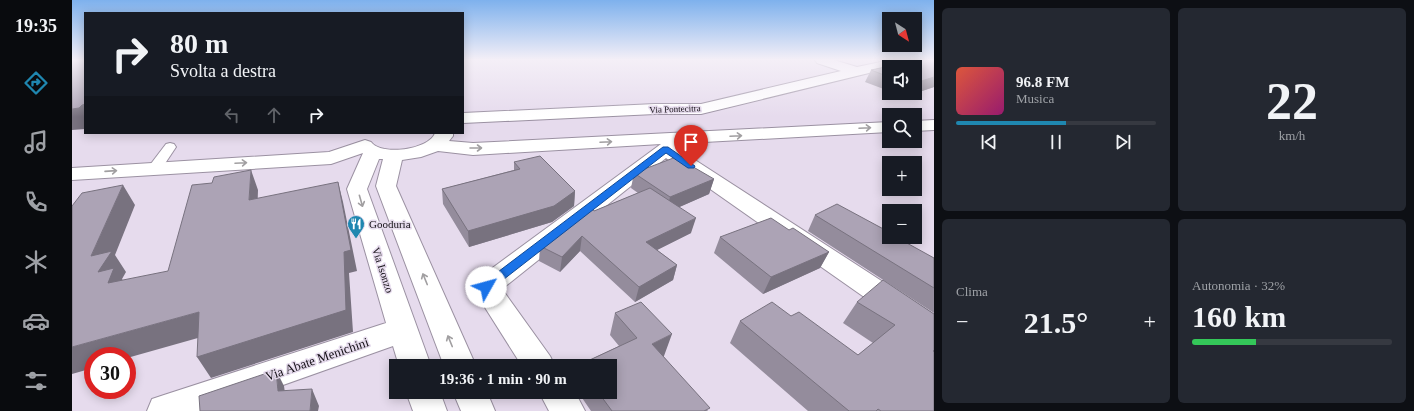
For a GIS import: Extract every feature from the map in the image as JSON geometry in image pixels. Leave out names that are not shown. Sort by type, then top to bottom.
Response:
[{"type":"street","name":"Via Pontecitra","points":[[464,118],[701,108],[820,79]]},
{"type":"street","points":[[534,359],[486,287],[672,144],[702,119],[701,108]]},
{"type":"street","points":[[922,126],[934,125]]},
{"type":"street","points":[[72,174],[332,158],[374,147],[418,153],[440,139],[473,149],[672,144],[882,128]]},
{"type":"street","points":[[672,144],[934,330]]},
{"type":"street","points":[[374,147],[386,186],[457,359]]},
{"type":"street","name":"Via Isonzo","points":[[374,147],[357,189],[413,359]]},
{"type":"street","name":"Via Abate Menichini","points":[[164,411],[403,330]]},
{"type":"street","points":[[426,399],[430,411]]},
{"type":"street","points":[[473,399],[478,411]]},
{"type":"street","points":[[560,399],[568,411]]},
{"type":"lane","points":[[155,168],[170,147]]},
{"type":"building","points":[[72,79],[84,79],[84,104],[79,108],[72,109]]},
{"type":"building","points":[[540,156],[575,191],[554,206],[468,231],[442,189],[520,169],[514,162]]},
{"type":"building","points":[[676,157],[714,179],[670,197],[634,173]]},
{"type":"building","points":[[251,170],[249,200],[338,182],[351,250],[344,252],[346,310],[197,357],[199,312],[72,347],[72,206],[82,193],[123,185],[91,256],[112,251],[98,272],[114,268],[108,283],[168,271],[192,185],[212,183],[214,177]]},
{"type":"building","points":[[650,188],[696,218],[646,242],[677,265],[639,287],[582,236],[562,257],[540,246],[591,207],[594,211]]},
{"type":"building","points":[[837,204],[882,228],[882,244],[909,244],[934,258],[934,288],[815,215]]},
{"type":"building","points":[[771,218],[789,230],[793,228],[829,252],[771,277],[720,237]]},
{"type":"building","points":[[883,280],[934,314],[934,411],[881,411],[878,409],[876,411],[849,411],[740,321],[772,302],[791,316],[799,312],[858,355],[895,325],[857,302]]},
{"type":"building","points":[[641,302],[672,334],[652,344],[710,408],[704,411],[612,411],[603,399],[617,399],[617,359],[592,359],[637,338],[615,313]]},
{"type":"building","points":[[276,370],[278,391],[312,389],[310,411],[200,411],[199,396]]},
{"type":"place","name":"Gooduria","points":[[356,239]]},
{"type":"route","points":[[486,287],[666,149],[691,166]]}]
